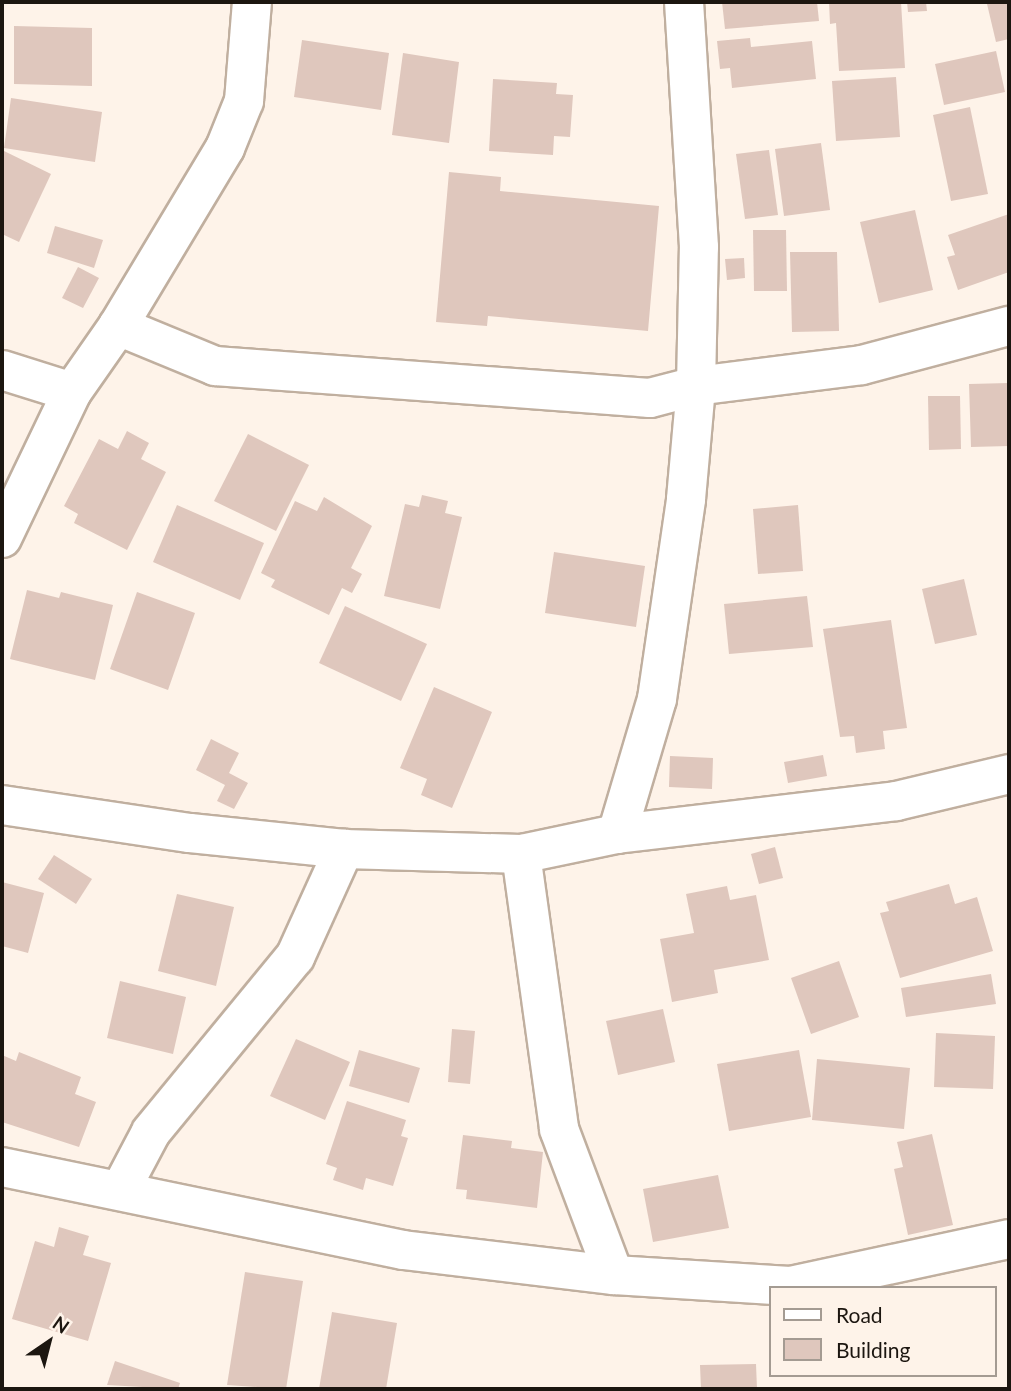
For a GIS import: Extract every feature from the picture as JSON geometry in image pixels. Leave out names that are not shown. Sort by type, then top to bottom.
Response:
[{"type":"street","points":[[2,538],[72,392],[118,326],[229,136],[244,101],[251,55],[252,2]]},
{"type":"street","points":[[617,834],[657,699],[686,499],[696,386],[699,247],[684,2]]},
{"type":"street","points":[[118,326],[215,366],[650,398],[696,386],[862,365],[1009,326]]},
{"type":"street","points":[[2,370],[72,392]]},
{"type":"street","points":[[2,805],[190,833],[345,849],[521,854],[617,834],[896,801],[1009,774]]},
{"type":"street","points":[[121,1189],[151,1132],[295,957],[345,849]]},
{"type":"street","points":[[521,854],[559,1129],[614,1275]]},
{"type":"street","points":[[2,1167],[53,1181],[121,1189],[403,1250],[614,1275],[790,1286],[1009,1239]]},
{"type":"building","points":[[722,2],[817,2],[819,21],[725,29]]},
{"type":"building","points":[[829,2],[901,2],[905,68],[839,71],[836,23],[830,24]]},
{"type":"building","points":[[907,2],[926,2],[927,11],[908,12]]},
{"type":"building","points":[[1009,2],[1009,39],[996,42],[987,4]]},
{"type":"building","points":[[14,26],[92,28],[92,86],[14,84]]},
{"type":"building","points":[[750,38],[751,47],[812,41],[816,79],[732,88],[730,68],[720,69],[717,41]]},
{"type":"building","points":[[302,40],[389,53],[381,110],[294,97]]},
{"type":"building","points":[[996,51],[1005,92],[944,105],[935,64]]},
{"type":"building","points":[[403,53],[459,62],[449,143],[392,135]]},
{"type":"building","points":[[896,77],[900,137],[836,141],[832,81]]},
{"type":"building","points":[[493,79],[557,83],[556,94],[573,95],[570,137],[554,136],[553,155],[489,151]]},
{"type":"building","points":[[11,98],[102,112],[95,162],[4,148]]},
{"type":"building","points":[[970,107],[988,194],[951,201],[933,115]]},
{"type":"building","points":[[821,143],[830,210],[784,216],[775,149]]},
{"type":"building","points":[[2,150],[51,174],[19,242],[2,234]]},
{"type":"building","points":[[769,150],[778,215],[745,219],[736,154]]},
{"type":"building","points":[[449,172],[501,177],[500,191],[659,206],[648,331],[488,316],[487,326],[436,322]]},
{"type":"building","points":[[915,210],[933,290],[879,303],[860,222]]},
{"type":"building","points":[[1009,214],[1009,272],[958,290],[947,257],[955,255],[948,235]]},
{"type":"building","points":[[55,226],[103,240],[94,268],[47,253]]},
{"type":"building","points":[[753,230],[786,230],[787,291],[754,291]]},
{"type":"building","points":[[790,252],[837,252],[839,331],[792,332]]},
{"type":"building","points":[[744,258],[745,278],[727,280],[725,259]]},
{"type":"building","points":[[78,267],[99,278],[83,308],[62,298]]},
{"type":"building","points":[[1009,383],[1009,446],[971,447],[969,384]]},
{"type":"building","points":[[928,396],[960,396],[961,449],[929,450]]},
{"type":"building","points":[[127,431],[149,443],[141,459],[166,472],[127,550],[74,523],[78,514],[64,506],[99,439],[118,449]]},
{"type":"building","points":[[248,434],[309,465],[276,531],[214,501]]},
{"type":"building","points":[[422,495],[448,501],[445,513],[462,517],[440,609],[384,596],[405,504],[419,507]]},
{"type":"building","points":[[324,497],[372,526],[351,568],[362,574],[352,593],[342,588],[329,615],[271,587],[275,580],[261,573],[295,501],[317,511]]},
{"type":"building","points":[[177,505],[264,543],[240,600],[153,562]]},
{"type":"building","points":[[798,505],[803,571],[758,574],[753,509]]},
{"type":"building","points":[[554,552],[645,566],[636,627],[545,613]]},
{"type":"building","points":[[964,579],[977,635],[935,644],[922,589]]},
{"type":"building","points":[[27,590],[59,598],[61,592],[113,605],[95,680],[10,659]]},
{"type":"building","points":[[137,592],[195,613],[168,690],[110,669]]},
{"type":"building","points":[[807,596],[813,647],[729,654],[724,604]]},
{"type":"building","points":[[345,606],[427,644],[401,701],[319,663]]},
{"type":"building","points":[[891,620],[907,728],[883,731],[885,749],[856,753],[854,736],[840,737],[823,629]]},
{"type":"building","points":[[434,687],[492,712],[452,808],[421,795],[427,779],[400,768]]},
{"type":"building","points":[[211,739],[239,753],[229,773],[248,783],[234,809],[217,801],[225,785],[196,770]]},
{"type":"building","points":[[823,755],[827,776],[788,783],[784,762]]},
{"type":"building","points":[[670,756],[713,758],[712,789],[669,787]]},
{"type":"building","points":[[775,847],[783,878],[759,884],[751,854]]},
{"type":"building","points":[[54,855],[92,879],[76,904],[38,879]]},
{"type":"building","points":[[2,882],[44,893],[28,953],[2,946]]},
{"type":"building","points":[[949,884],[955,904],[977,897],[993,951],[900,978],[880,913],[889,911],[886,902]]},
{"type":"building","points":[[727,886],[730,900],[756,895],[769,960],[714,970],[718,993],[672,1002],[660,939],[694,933],[686,894]]},
{"type":"building","points":[[177,894],[234,907],[216,986],[158,971]]},
{"type":"building","points":[[839,961],[859,1017],[811,1034],[791,978]]},
{"type":"building","points":[[991,974],[996,1004],[906,1017],[901,988]]},
{"type":"building","points":[[120,981],[186,997],[173,1054],[107,1038]]},
{"type":"building","points":[[663,1009],[675,1062],[618,1075],[606,1021]]},
{"type":"building","points":[[452,1029],[475,1031],[470,1084],[448,1082]]},
{"type":"building","points":[[936,1033],[995,1036],[993,1089],[934,1087]]},
{"type":"building","points":[[296,1039],[350,1062],[325,1120],[270,1096]]},
{"type":"building","points":[[359,1050],[420,1068],[409,1103],[349,1086]]},
{"type":"building","points":[[799,1050],[811,1117],[729,1131],[717,1064]]},
{"type":"building","points":[[19,1052],[81,1077],[75,1094],[96,1102],[79,1147],[2,1122],[2,1055],[16,1061]]},
{"type":"building","points":[[817,1059],[910,1068],[904,1129],[812,1120]]},
{"type":"building","points":[[347,1101],[406,1120],[401,1136],[408,1138],[393,1186],[366,1178],[363,1190],[333,1180],[337,1168],[326,1164]]},
{"type":"building","points":[[932,1134],[953,1225],[908,1235],[894,1169],[903,1167],[897,1142]]},
{"type":"building","points":[[463,1135],[512,1141],[511,1148],[543,1152],[537,1208],[466,1199],[467,1190],[456,1189]]},
{"type":"building","points":[[718,1175],[729,1228],[653,1242],[643,1189]]},
{"type":"building","points":[[59,1227],[89,1236],[83,1255],[111,1263],[88,1341],[12,1319],[35,1241],[54,1247]]},
{"type":"building","points":[[245,1272],[303,1281],[286,1389],[227,1385]]},
{"type":"building","points":[[332,1312],[397,1323],[386,1389],[319,1389]]},
{"type":"building","points":[[115,1361],[180,1383],[178,1389],[107,1385]]},
{"type":"building","points":[[756,1364],[757,1389],[701,1389],[700,1365]]}]
